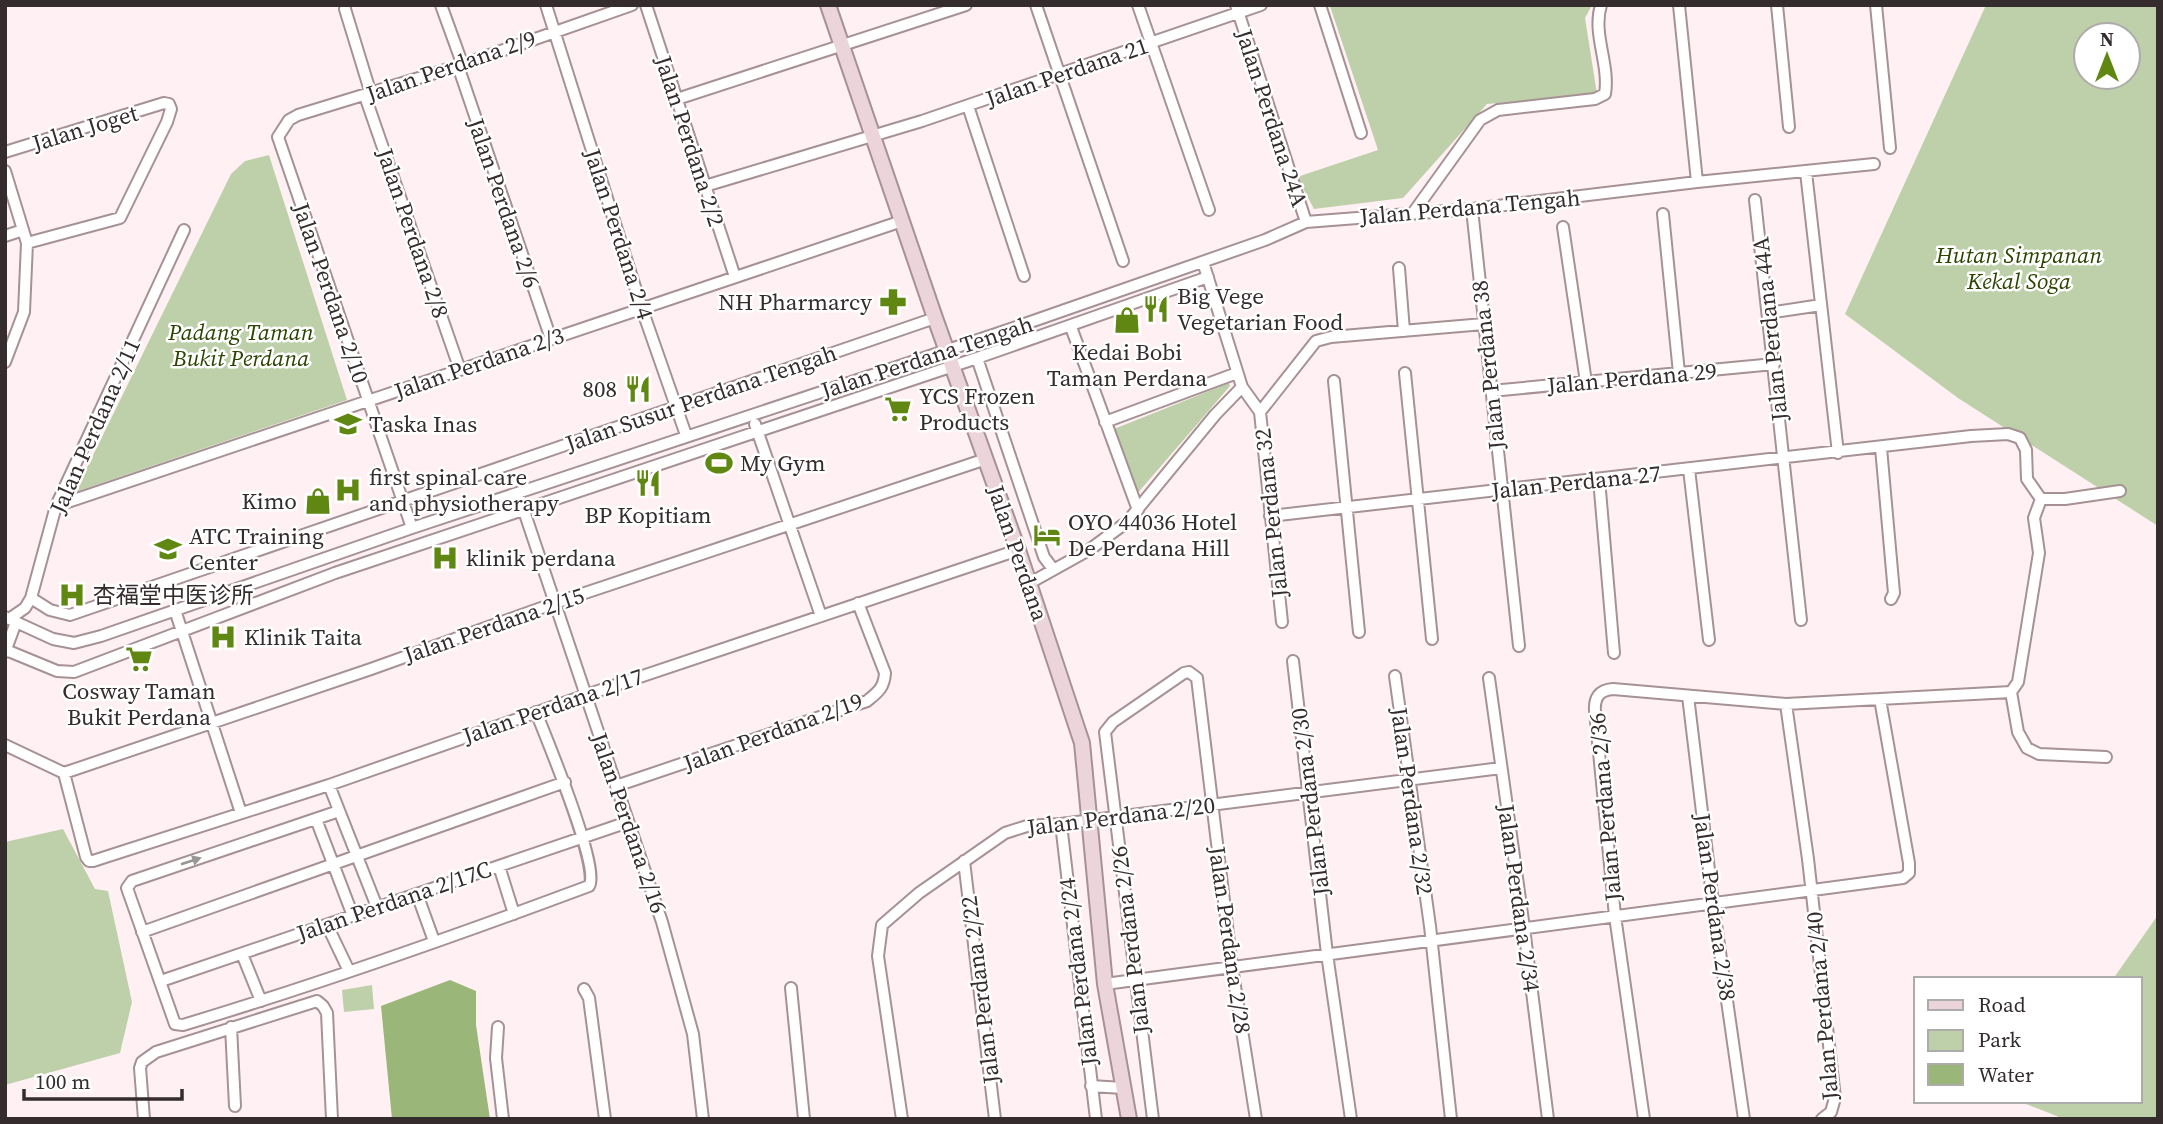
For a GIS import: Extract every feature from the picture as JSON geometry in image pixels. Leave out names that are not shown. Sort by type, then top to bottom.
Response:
[{"type":"street","name":"Jalan Perdana 2/6","points":[[441,5],[551,339]]},
{"type":"street","name":"Jalan Perdana 2/4","points":[[546,5],[642,309],[686,435]]},
{"type":"street","name":"Jalan Perdana 2/9","points":[[278,137],[289,120],[298,116],[460,65],[632,5]]},
{"type":"street","name":"Jalan Perdana 2/2","points":[[646,5],[735,277]]},
{"type":"street","name":"Jalan Perdana","points":[[828,5],[946,350],[1018,550],[1082,743],[1105,984],[1129,1119]]},
{"type":"street","points":[[677,99],[842,45],[935,10],[966,5]]},
{"type":"street","points":[[1036,5],[1123,261]]},
{"type":"street","points":[[1138,5],[1209,210]]},
{"type":"street","name":"Jalan Perdana 21","points":[[705,186],[968,106],[1152,43],[1238,9],[1261,5]]},
{"type":"street","points":[[1320,5],[1361,132]]},
{"type":"street","points":[[1412,213],[1486,114],[1498,110],[1595,99],[1605,93],[1607,82],[1598,17],[1601,5]]},
{"type":"street","points":[[1679,5],[1697,182]]},
{"type":"street","points":[[1777,5],[1789,127]]},
{"type":"street","points":[[1876,5],[1891,148]]},
{"type":"street","name":"Jalan Perdana 2/8","points":[[345,9],[368,95],[460,370]]},
{"type":"street","name":"Jalan Perdana 24A","points":[[1238,9],[1306,222]]},
{"type":"street","name":"Jalan Joget","points":[[5,152],[164,103],[169,104],[171,109],[120,218],[27,243]]},
{"type":"street","points":[[968,106],[1024,276]]},
{"type":"street","name":"Jalan Perdana 2/10","points":[[278,137],[412,528]]},
{"type":"street","name":"Jalan Perdana Tengah","points":[[10,619],[52,639],[74,643],[101,636],[686,435],[1203,262],[1306,222],[1472,209],[1874,164]]},
{"type":"street","points":[[5,171],[27,243],[24,312],[5,362]]},
{"type":"street","points":[[1806,172],[1838,453]]},
{"type":"street","name":"Jalan Perdana 44A","points":[[1755,200],[1801,620]]},
{"type":"street","name":"Jalan Perdana 38","points":[[1472,209],[1519,646]]},
{"type":"street","points":[[1663,214],[1679,373]]},
{"type":"street","name":"Jalan Perdana 2/3","points":[[56,506],[902,221]]},
{"type":"street","points":[[1563,227],[1586,382]]},
{"type":"street","points":[[5,236],[23,230]]},
{"type":"street","name":"Jalan Perdana 2/11","points":[[31,598],[56,506],[184,230]]},
{"type":"street","points":[[1203,262],[1242,387],[1260,412]]},
{"type":"street","points":[[1399,268],[1404,331]]},
{"type":"street","points":[[31,598],[25,608],[10,619],[6,651],[57,671],[74,672],[335,573],[757,430],[977,359],[1208,277]]},
{"type":"street","points":[[1768,313],[1821,305]]},
{"type":"street","name":"Jalan Susur Perdana Tengah","points":[[31,598],[50,610],[70,615],[935,317]]},
{"type":"street","name":"Jalan Perdana 32","points":[[1282,622],[1260,412],[1316,341],[1331,337],[1483,324]]},
{"type":"street","points":[[1071,327],[1138,510]]},
{"type":"street","points":[[977,359],[1044,557],[1053,569]]},
{"type":"street","name":"Jalan Perdana 29","points":[[1490,391],[1774,364]]},
{"type":"street","points":[[1105,422],[1237,373]]},
{"type":"street","points":[[1405,373],[1432,639]]},
{"type":"street","points":[[1334,381],[1359,632]]},
{"type":"street","points":[[1028,584],[1111,536],[1128,522],[1215,415],[1242,387]]},
{"type":"street","points":[[751,415],[821,616]]},
{"type":"street","name":"Jalan Perdana 27","points":[[1270,516],[2008,434],[2020,438],[2026,450],[2027,479],[2041,499]]},
{"type":"street","points":[[1881,448],[1894,593],[1891,599]]},
{"type":"street","name":"Jalan Perdana 2/15","points":[[64,772],[555,603],[986,459]]},
{"type":"street","points":[[1689,469],[1709,640]]},
{"type":"street","points":[[1599,479],[1614,653]]},
{"type":"street","points":[[2106,757],[2039,754],[2027,748],[2018,732],[2011,692],[2018,682],[2039,553],[2034,518],[2041,499],[2065,499],[2120,491]]},
{"type":"street","name":"Jalan Perdana 2/16","points":[[518,493],[662,922],[694,1034],[703,1119]]},
{"type":"street","name":"Jalan Perdana 2/17","points":[[64,772],[89,860],[329,785],[536,712],[1018,550]]},
{"type":"street","name":"Jalan Perdana 2/19","points":[[616,786],[867,701],[879,692],[884,684],[885,673],[858,603]]},
{"type":"street","points":[[175,610],[242,813]]},
{"type":"street","name":"Jalan Perdana 2/30","points":[[1293,661],[1327,948],[1352,1119]]},
{"type":"street","name":"Jalan Perdana 2/28","points":[[1113,722],[1184,673],[1194,673],[1197,678],[1232,967],[1256,1119]]},
{"type":"street","name":"Jalan Perdana 2/32","points":[[1395,676],[1431,940]]},
{"type":"street","name":"Jalan Perdana 2/34","points":[[1489,678],[1548,1119]]},
{"type":"street","name":"Jalan Perdana 2/36","points":[[1644,1119],[1615,916],[1595,711],[1596,698],[1604,690],[1613,689],[1786,704],[2011,692]]},
{"type":"street","name":"Jalan Perdana 2/38","points":[[1688,696],[1713,903],[1744,1119]]},
{"type":"street","points":[[1105,984],[1232,967],[1327,948],[1431,940],[1903,878],[1909,873],[1909,863],[1880,699]]},
{"type":"street","name":"Jalan Perdana 2/40","points":[[1786,704],[1812,890],[1835,1098],[1831,1112],[1822,1119]]},
{"type":"street","points":[[339,811],[132,881],[127,888],[176,1024],[179,1026],[261,1001],[514,914],[592,883],[565,782],[536,712]]},
{"type":"street","name":"Jalan Perdana 2/26","points":[[1113,722],[1107,727],[1105,739],[1153,1119]]},
{"type":"street","points":[[5,745],[64,772]]},
{"type":"street","name":"Jalan Perdana 2/20","points":[[902,1119],[878,956],[882,925],[911,899],[1005,833],[1027,826],[1061,824],[1501,768]]},
{"type":"street","points":[[142,932],[565,782]]},
{"type":"street","points":[[329,785],[377,907]]},
{"type":"street","points":[[316,819],[353,916]]},
{"type":"street","name":"Jalan Perdana 2/17C","points":[[161,981],[628,822]]},
{"type":"street","name":"Jalan Perdana 2/24","points":[[1061,824],[1097,1119]]},
{"type":"street","name":"Jalan Perdana 2/22","points":[[964,861],[995,1119]]},
{"type":"street","points":[[499,866],[514,914]]},
{"type":"street","points":[[417,894],[433,941]]},
{"type":"street","points":[[327,925],[349,971]]},
{"type":"street","points":[[1431,940],[1451,1119]]},
{"type":"street","points":[[242,954],[261,1001]]},
{"type":"street","points":[[791,988],[804,1119]]},
{"type":"street","points":[[584,989],[589,998],[606,1119]]},
{"type":"street","points":[[144,1119],[140,1068],[142,1062],[156,1052],[317,1001],[327,1013],[332,1119]]},
{"type":"street","points":[[231,1027],[235,1106]]},
{"type":"street","points":[[498,1027],[496,1058],[503,1119]]},
{"type":"street","points":[[1091,1086],[1123,1087]]},
{"type":"green space","points":[[1592,5],[1585,18],[1597,94],[1487,104],[1403,198],[1314,209],[1297,177],[1378,150],[1330,6]]},
{"type":"green space","name":"Hutan Simpanan Kekal Soga","points":[[1986,5],[2158,5],[2158,526],[1958,398],[1845,314]]},
{"type":"green space","name":"Padang Taman Bukit Perdana","points":[[269,155],[347,400],[75,492],[231,174],[245,161]]},
{"type":"green space","points":[[1229,383],[1230,386],[1136,495],[1114,429]]},
{"type":"green space","points":[[63,829],[95,889],[108,891],[132,1002],[120,1053],[5,1085],[5,842]]},
{"type":"green space","points":[[2158,915],[2158,1119],[2064,1119],[2026,1104],[2142,1103],[2142,977],[2114,977]]},
{"type":"green space","points":[[372,985],[374,1009],[344,1012],[342,990]]},
{"type":"water","points":[[450,980],[476,991],[476,1025],[490,1119],[392,1119],[381,1006]]},
{"type":"place","name":"NH Pharmarcy","points":[[893,302]]},
{"type":"place","name":"Big Vege Vegetarian Food","points":[[1156,309]]},
{"type":"place","name":"Kedai Bobi Taman Perdana","points":[[1127,320]]},
{"type":"place","name":"808","points":[[638,389]]},
{"type":"place","name":"YCS Frozen Products","points":[[898,409]]},
{"type":"place","name":"Taska Inas","points":[[348,424]]},
{"type":"place","name":"My Gym","points":[[719,463]]},
{"type":"place","name":"BP Kopitiam","points":[[648,483]]},
{"type":"place","name":"first spinal care and physiotherapy","points":[[348,490]]},
{"type":"place","name":"Kimo","points":[[318,501]]},
{"type":"place","name":"OYO 44036 Hotel De Perdana Hill","points":[[1047,535]]},
{"type":"place","name":"ATC Training Center","points":[[168,549]]},
{"type":"place","name":"klinik perdana","points":[[445,558]]},
{"type":"place","name":"杏福堂中医诊所","points":[[72,595]]},
{"type":"place","name":"Klinik Taita","points":[[223,637]]},
{"type":"place","name":"Cosway Taman Bukit Perdana","points":[[139,659]]}]
